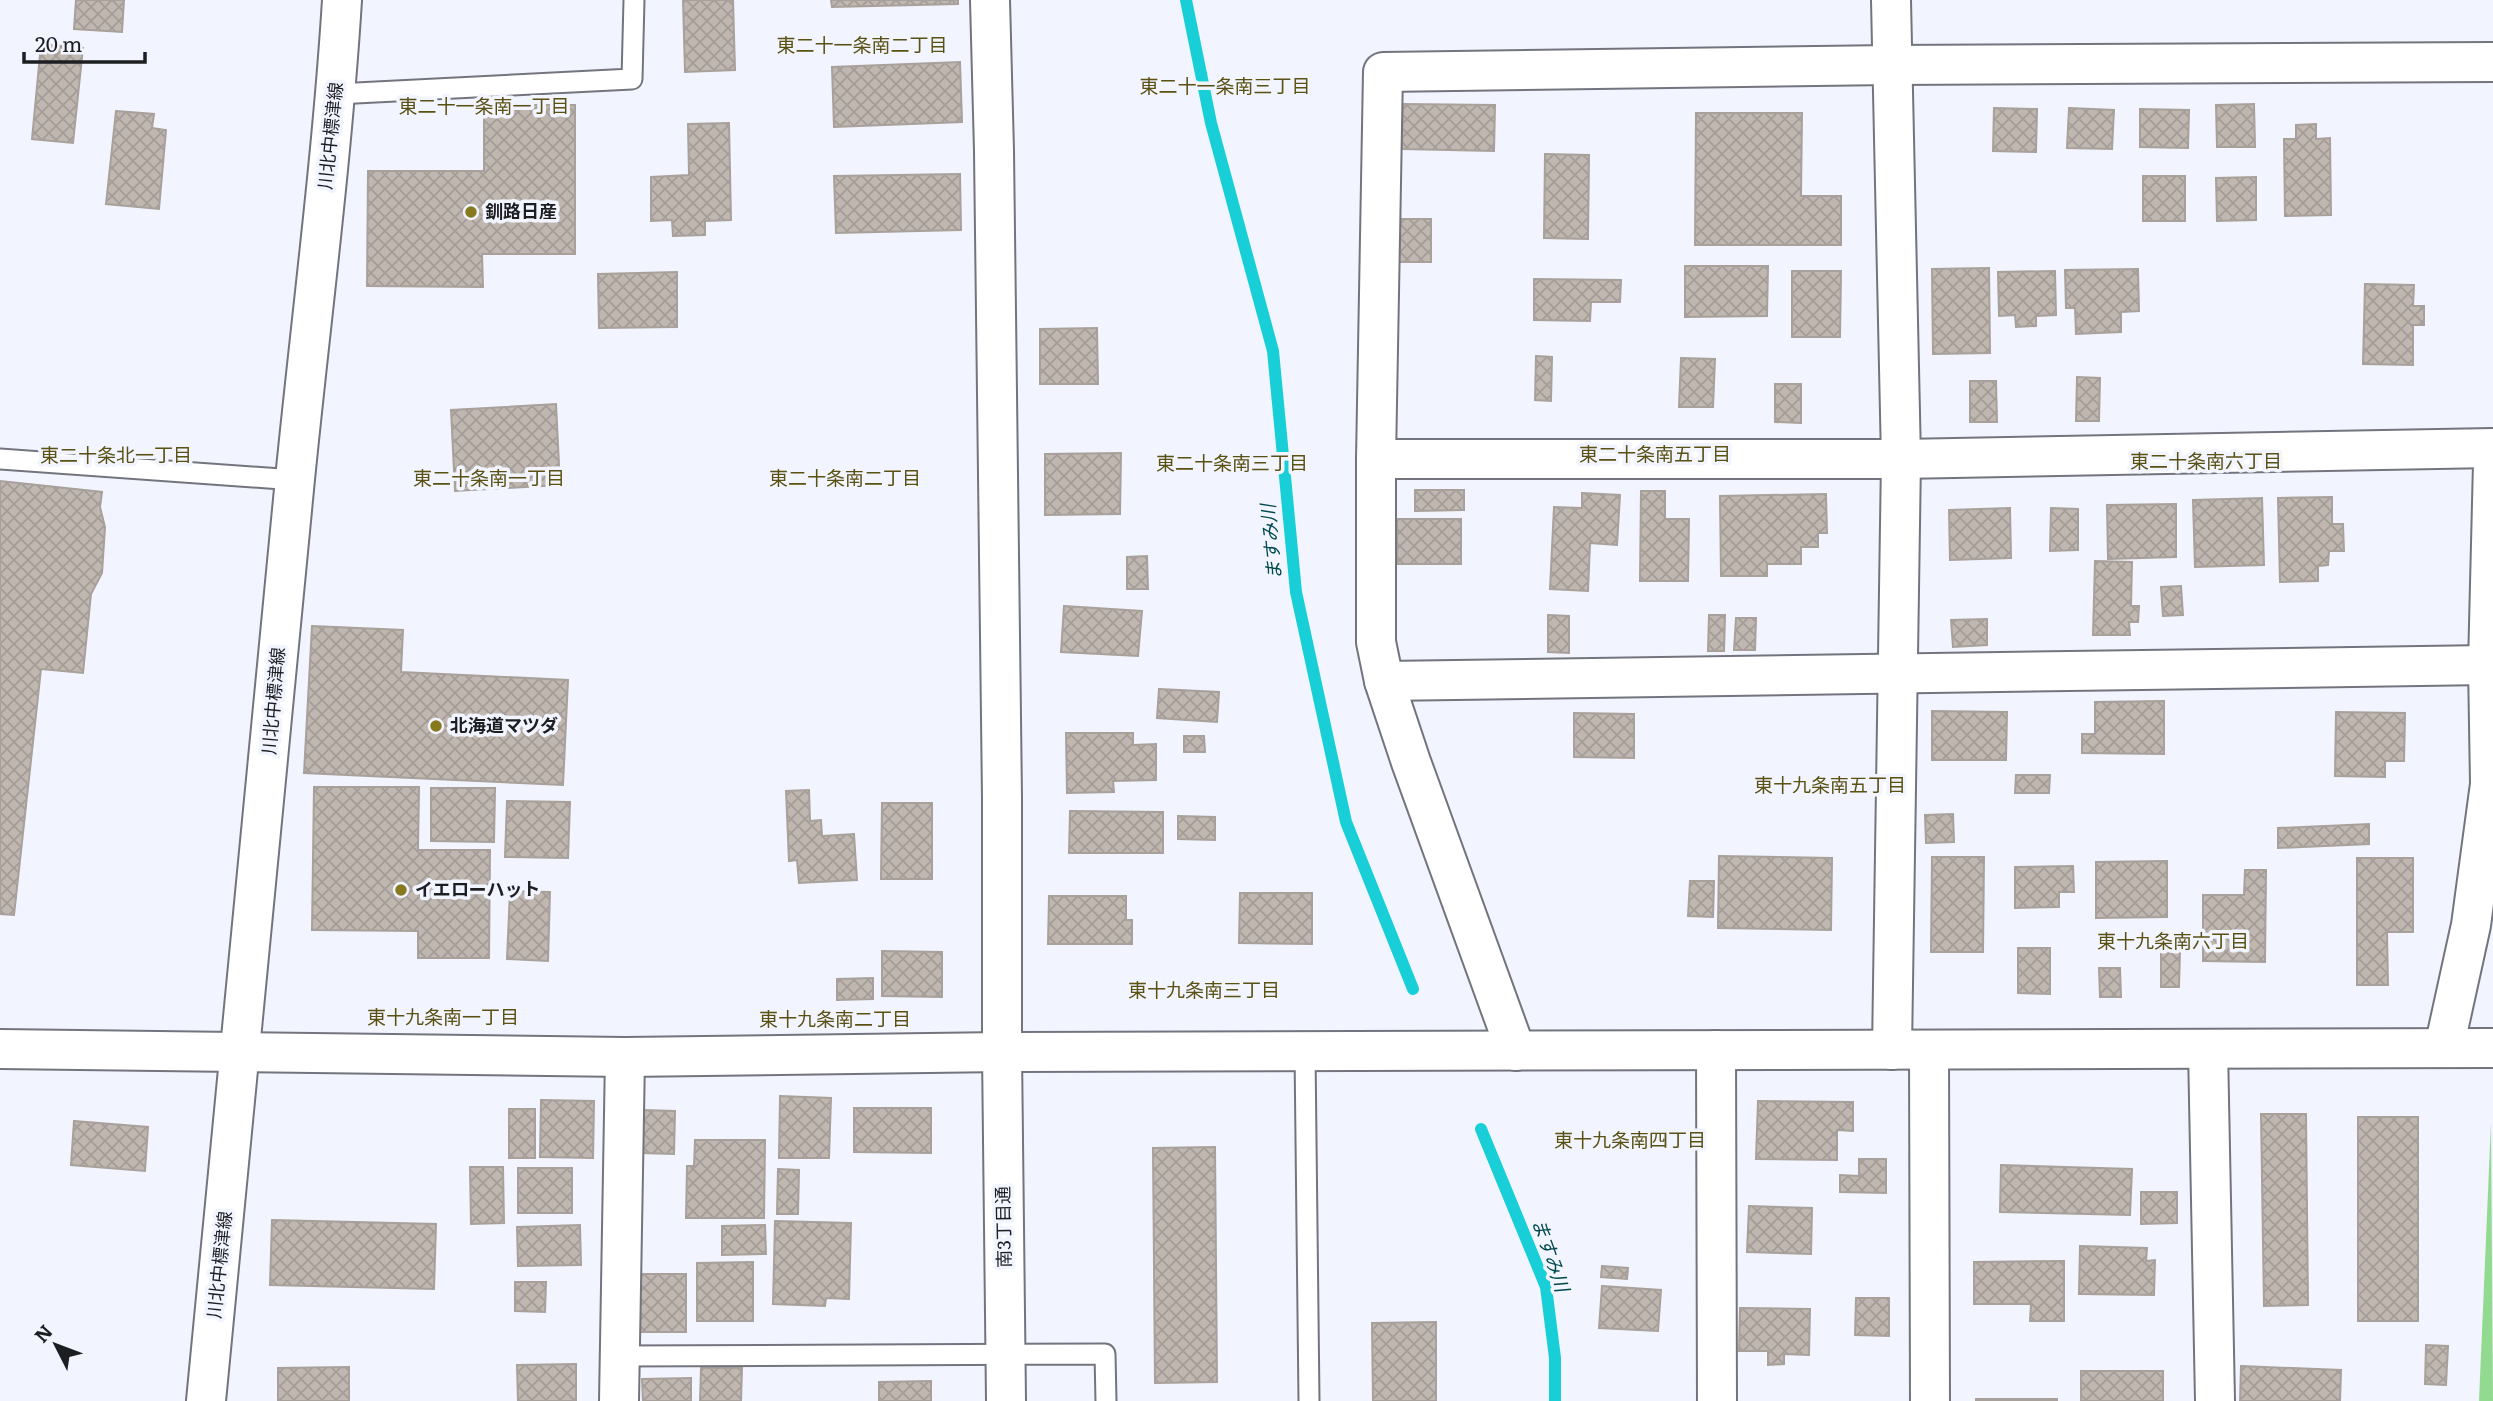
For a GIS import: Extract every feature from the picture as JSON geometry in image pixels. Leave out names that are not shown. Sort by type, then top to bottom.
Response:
[{"type":"street","name":"川北中標津線","points":[[206,1401],[242,1053],[295,480],[336,93],[342,0]]},
{"type":"street","name":"南3丁目通","points":[[990,0],[999,523],[1006,1401]]},
{"type":"street","points":[[1891,0],[1901,459],[1898,675],[1910,1050],[1930,1401]]},
{"type":"street","points":[[1516,1051],[1411,762],[1384,681],[1376,642],[1376,459],[1384,72],[1891,65],[2493,62]]},
{"type":"street","points":[[1376,459],[1901,459],[2493,448]]},
{"type":"street","points":[[2444,1048],[2482,925],[2491,780],[2488,665],[2493,463]]},
{"type":"street","points":[[1384,681],[2488,665]]},
{"type":"street","points":[[0,1049],[625,1057],[1002,1052],[2493,1048]]},
{"type":"street","points":[[2208,1049],[2215,1401]]},
{"type":"street","points":[[1716,1050],[1717,1401]]},
{"type":"street","points":[[619,1401],[625,1057]]},
{"type":"lane","points":[[336,93],[632,79],[634,0]]},
{"type":"lane","points":[[0,459],[295,480]]},
{"type":"lane","points":[[1305,1052],[1309,1401]]},
{"type":"lane","points":[[620,1356],[1105,1354],[1106,1401]]},
{"type":"green space","points":[[2491,1122],[2493,1401],[2479,1401]]},
{"type":"building","points":[[76,0],[124,0],[122,32],[74,29]]},
{"type":"building","points":[[683,0],[733,0],[735,70],[685,72]]},
{"type":"building","points":[[831,0],[958,0],[958,4],[832,7]]},
{"type":"building","points":[[41,44],[83,48],[73,143],[32,139]]},
{"type":"building","points":[[960,62],[962,122],[834,127],[832,67]]},
{"type":"building","points":[[1403,104],[1495,105],[1494,151],[1402,149]]},
{"type":"building","points":[[2254,104],[2255,147],[2217,147],[2216,105]]},
{"type":"building","name":"釧路日産","points":[[484,105],[575,105],[575,254],[482,254],[483,287],[367,286],[368,171],[484,171]]},
{"type":"building","points":[[1994,108],[2037,109],[2036,152],[1993,151]]},
{"type":"building","points":[[2069,108],[2114,110],[2112,149],[2067,148]]},
{"type":"building","points":[[2140,109],[2189,110],[2188,148],[2140,147]]},
{"type":"building","points":[[116,111],[154,114],[152,128],[166,130],[159,209],[106,204]]},
{"type":"building","points":[[1696,113],[1802,113],[1801,196],[1841,196],[1841,245],[1695,245]]},
{"type":"building","points":[[729,123],[731,220],[705,221],[705,235],[673,236],[672,220],[651,221],[651,177],[689,175],[688,124]]},
{"type":"building","points":[[2316,124],[2316,139],[2330,138],[2331,215],[2285,216],[2284,139],[2296,139],[2296,125]]},
{"type":"building","points":[[1545,154],[1589,155],[1588,239],[1544,238]]},
{"type":"building","points":[[960,174],[961,230],[836,233],[834,176]]},
{"type":"building","points":[[2143,176],[2185,176],[2185,221],[2143,221]]},
{"type":"building","points":[[2256,177],[2256,220],[2217,221],[2216,178]]},
{"type":"building","points":[[1393,219],[1431,219],[1431,262],[1393,262]]},
{"type":"building","points":[[1685,266],[1768,266],[1767,316],[1685,317]]},
{"type":"building","points":[[1989,268],[1990,353],[1933,354],[1932,269]]},
{"type":"building","points":[[2138,269],[2139,311],[2121,312],[2121,332],[2076,334],[2075,308],[2066,308],[2065,270]]},
{"type":"building","points":[[1792,271],[1841,271],[1840,337],[1792,337]]},
{"type":"building","points":[[2055,271],[2056,315],[2036,316],[2036,326],[2016,327],[2015,315],[1999,316],[1998,272]]},
{"type":"building","points":[[677,272],[677,327],[599,328],[598,274]]},
{"type":"building","points":[[1534,279],[1621,280],[1620,302],[1591,302],[1590,321],[1534,320]]},
{"type":"building","points":[[2365,284],[2414,285],[2413,306],[2424,306],[2424,325],[2413,325],[2413,365],[2363,364]]},
{"type":"building","points":[[1097,328],[1098,384],[1040,384],[1040,329]]},
{"type":"building","points":[[1536,356],[1552,357],[1551,401],[1535,400]]},
{"type":"building","points":[[1681,358],[1715,359],[1713,407],[1679,407]]},
{"type":"building","points":[[2077,377],[2100,378],[2099,421],[2076,421]]},
{"type":"building","points":[[1970,381],[1996,381],[1997,422],[1970,422]]},
{"type":"building","points":[[1775,384],[1801,384],[1801,423],[1775,422]]},
{"type":"building","points":[[556,404],[560,485],[455,491],[451,410]]},
{"type":"building","points":[[1121,453],[1120,514],[1045,515],[1045,454]]},
{"type":"building","points":[[0,481],[102,492],[100,507],[105,527],[102,573],[91,594],[83,673],[41,669],[14,915],[0,914]]},
{"type":"building","points":[[1415,490],[1464,490],[1464,510],[1415,511]]},
{"type":"building","points":[[1641,491],[1665,491],[1665,519],[1689,519],[1688,581],[1640,581]]},
{"type":"building","points":[[1582,493],[1620,495],[1617,545],[1590,543],[1588,591],[1550,589],[1554,507],[1582,508]]},
{"type":"building","points":[[1826,494],[1827,533],[1818,533],[1818,547],[1801,547],[1801,564],[1767,564],[1767,576],[1721,576],[1720,496]]},
{"type":"building","points":[[2332,497],[2332,524],[2343,524],[2344,551],[2329,551],[2328,565],[2318,566],[2318,581],[2280,582],[2278,498]]},
{"type":"building","points":[[2262,498],[2264,565],[2195,567],[2193,500]]},
{"type":"building","points":[[2176,504],[2176,557],[2108,559],[2107,505]]},
{"type":"building","points":[[2010,508],[2011,558],[1950,560],[1949,510]]},
{"type":"building","points":[[2051,508],[2078,509],[2078,550],[2050,551]]},
{"type":"building","points":[[1397,519],[1461,519],[1461,564],[1397,564]]},
{"type":"building","points":[[1147,556],[1148,589],[1127,589],[1127,557]]},
{"type":"building","points":[[2095,561],[2132,562],[2131,606],[2139,606],[2138,622],[2129,622],[2130,635],[2093,635]]},
{"type":"building","points":[[2181,586],[2183,615],[2163,616],[2161,587]]},
{"type":"building","points":[[1064,606],[1142,611],[1138,656],[1061,652]]},
{"type":"building","points":[[1548,615],[1569,616],[1569,653],[1548,652]]},
{"type":"building","points":[[1709,615],[1725,615],[1724,651],[1708,651]]},
{"type":"building","points":[[1736,618],[1756,618],[1755,650],[1734,650]]},
{"type":"building","points":[[1987,619],[1987,645],[1953,647],[1951,620]]},
{"type":"building","name":"北海道マツダ","points":[[312,626],[403,630],[401,672],[568,680],[563,785],[304,773]]},
{"type":"building","points":[[1159,689],[1219,692],[1217,722],[1157,718]]},
{"type":"building","points":[[2164,701],[2164,754],[2082,753],[2082,734],[2095,734],[2095,702]]},
{"type":"building","points":[[1932,711],[2007,712],[2006,760],[1932,760]]},
{"type":"building","points":[[2336,712],[2405,713],[2404,761],[2385,761],[2385,777],[2335,776]]},
{"type":"building","points":[[1574,713],[1634,714],[1634,758],[1574,757]]},
{"type":"building","points":[[1066,733],[1133,733],[1133,745],[1156,744],[1156,780],[1113,781],[1114,792],[1067,793]]},
{"type":"building","points":[[1184,736],[1204,736],[1205,752],[1184,752]]},
{"type":"building","points":[[2016,775],[2050,775],[2049,793],[2015,793]]},
{"type":"building","name":"イエローハット","points":[[314,787],[419,787],[418,850],[490,850],[489,958],[418,958],[418,931],[312,930]]},
{"type":"building","points":[[431,788],[495,788],[494,842],[431,841]]},
{"type":"building","points":[[809,790],[810,821],[821,820],[822,836],[854,834],[857,880],[799,883],[797,860],[789,861],[786,791]]},
{"type":"building","points":[[507,801],[570,802],[568,858],[505,857]]},
{"type":"building","points":[[882,803],[932,803],[932,879],[881,879]]},
{"type":"building","points":[[1070,811],[1163,812],[1163,853],[1069,853]]},
{"type":"building","points":[[1953,814],[1954,842],[1926,843],[1925,815]]},
{"type":"building","points":[[1178,816],[1215,817],[1215,840],[1178,839]]},
{"type":"building","points":[[2369,824],[2369,844],[2278,848],[2278,828]]},
{"type":"building","points":[[1719,856],[1832,858],[1831,930],[1718,928]]},
{"type":"building","points":[[1932,857],[1984,857],[1983,952],[1931,952]]},
{"type":"building","points":[[2357,858],[2413,858],[2413,932],[2387,932],[2388,985],[2357,985]]},
{"type":"building","points":[[2167,861],[2167,917],[2096,918],[2096,862]]},
{"type":"building","points":[[2073,866],[2074,892],[2059,892],[2059,907],[2015,908],[2015,867]]},
{"type":"building","points":[[2245,870],[2266,870],[2265,962],[2203,961],[2203,895],[2244,895]]},
{"type":"building","points":[[1690,881],[1714,881],[1713,917],[1688,916]]},
{"type":"building","points":[[510,891],[550,892],[548,961],[507,959]]},
{"type":"building","points":[[1240,893],[1312,893],[1312,944],[1239,943]]},
{"type":"building","points":[[1049,896],[1126,896],[1126,920],[1132,920],[1132,944],[1048,944]]},
{"type":"building","points":[[2018,948],[2050,948],[2050,994],[2018,993]]},
{"type":"building","points":[[2161,950],[2180,950],[2179,987],[2161,987]]},
{"type":"building","points":[[882,951],[942,952],[942,997],[882,996]]},
{"type":"building","points":[[2099,968],[2120,968],[2121,997],[2100,997]]},
{"type":"building","points":[[873,978],[873,999],[837,1000],[837,979]]},
{"type":"building","points":[[780,1096],[831,1098],[829,1158],[779,1158]]},
{"type":"building","points":[[541,1100],[594,1101],[593,1158],[540,1157]]},
{"type":"building","points":[[1758,1101],[1853,1102],[1853,1131],[1837,1130],[1837,1160],[1756,1159]]},
{"type":"building","points":[[854,1108],[931,1108],[931,1153],[854,1152]]},
{"type":"building","points":[[509,1109],[535,1109],[535,1158],[509,1158]]},
{"type":"building","points":[[642,1110],[675,1111],[674,1154],[641,1153]]},
{"type":"building","points":[[2261,1114],[2306,1114],[2308,1305],[2264,1306]]},
{"type":"building","points":[[2358,1117],[2418,1117],[2418,1321],[2358,1321]]},
{"type":"building","points":[[74,1121],[148,1127],[145,1171],[71,1165]]},
{"type":"building","points":[[695,1140],[765,1140],[764,1218],[686,1218],[687,1166],[694,1166]]},
{"type":"building","points":[[1215,1147],[1217,1382],[1155,1383],[1153,1148]]},
{"type":"building","points":[[1859,1159],[1886,1159],[1886,1193],[1840,1192],[1840,1175],[1859,1176]]},
{"type":"building","points":[[2001,1165],[2132,1169],[2130,1215],[2000,1212]]},
{"type":"building","points":[[470,1167],[503,1167],[504,1223],[471,1224]]},
{"type":"building","points":[[518,1168],[572,1168],[572,1213],[518,1213]]},
{"type":"building","points":[[778,1169],[799,1170],[798,1214],[777,1214]]},
{"type":"building","points":[[2141,1192],[2177,1192],[2177,1223],[2141,1224]]},
{"type":"building","points":[[1749,1206],[1812,1208],[1811,1254],[1747,1252]]},
{"type":"building","points":[[272,1220],[436,1224],[434,1289],[270,1285]]},
{"type":"building","points":[[775,1221],[851,1223],[849,1299],[826,1298],[825,1306],[773,1304]]},
{"type":"building","points":[[580,1225],[581,1265],[518,1266],[517,1227]]},
{"type":"building","points":[[765,1225],[766,1254],[722,1255],[722,1226]]},
{"type":"building","points":[[2080,1246],[2147,1248],[2146,1261],[2155,1260],[2154,1295],[2079,1294]]},
{"type":"building","points":[[2064,1261],[2064,1321],[2030,1321],[2031,1304],[1974,1304],[1974,1262]]},
{"type":"building","points":[[753,1262],[753,1321],[697,1321],[697,1263]]},
{"type":"building","points":[[1602,1266],[1628,1268],[1627,1279],[1601,1277]]},
{"type":"building","points":[[638,1274],[686,1274],[686,1332],[637,1332]]},
{"type":"building","points":[[515,1282],[546,1282],[545,1312],[515,1311]]},
{"type":"building","points":[[1602,1286],[1661,1290],[1658,1331],[1599,1328]]},
{"type":"building","points":[[1856,1298],[1889,1298],[1889,1336],[1855,1335]]},
{"type":"building","points":[[1740,1308],[1810,1309],[1809,1355],[1784,1354],[1784,1364],[1768,1365],[1768,1351],[1739,1351]]},
{"type":"building","points":[[1436,1322],[1436,1401],[1373,1401],[1372,1323]]},
{"type":"building","points":[[2426,1345],[2448,1346],[2446,1385],[2425,1384]]},
{"type":"building","points":[[576,1364],[576,1401],[518,1401],[517,1365]]},
{"type":"building","points":[[2241,1366],[2341,1370],[2340,1401],[2240,1401]]},
{"type":"building","points":[[349,1367],[349,1401],[278,1401],[278,1368]]},
{"type":"building","points":[[701,1368],[742,1368],[741,1401],[700,1401]]},
{"type":"building","points":[[2081,1371],[2163,1371],[2163,1401],[2081,1401]]},
{"type":"building","points":[[691,1378],[691,1401],[643,1401],[642,1379]]},
{"type":"building","points":[[931,1381],[931,1401],[879,1401],[879,1382]]},
{"type":"building","points":[[2057,1399],[2057,1401],[1976,1401]]},
{"type":"waterway","name":"ますみ川","points":[[1186,0],[1211,123],[1273,351],[1296,592],[1346,822],[1413,989]]},
{"type":"waterway","name":"ますみ川","points":[[1481,1129],[1546,1287],[1555,1358],[1555,1401]]},
{"type":"place","name":"釧路日産","points":[[471,212]]},
{"type":"place","name":"北海道マツダ","points":[[436,726]]},
{"type":"place","name":"イエローハット","points":[[401,890]]},
{"type":"district","name":"東二十一条南二丁目","points":[[862,45]]},
{"type":"district","name":"東二十一条南三丁目","points":[[1225,86]]},
{"type":"district","name":"東二十一条南一丁目","points":[[484,106]]},
{"type":"district","name":"東二十条南五丁目","points":[[1655,454]]},
{"type":"district","name":"東二十条北一丁目","points":[[116,455]]},
{"type":"district","name":"東二十条南六丁目","points":[[2206,461]]},
{"type":"district","name":"東二十条南三丁目","points":[[1232,463]]},
{"type":"district","name":"東二十条南一丁目","points":[[489,478]]},
{"type":"district","name":"東二十条南二丁目","points":[[845,478]]},
{"type":"district","name":"東十九条南五丁目","points":[[1830,785]]},
{"type":"district","name":"東十九条南六丁目","points":[[2173,941]]},
{"type":"district","name":"東十九条南三丁目","points":[[1204,990]]},
{"type":"district","name":"東十九条南一丁目","points":[[443,1017]]},
{"type":"district","name":"東十九条南二丁目","points":[[835,1019]]},
{"type":"district","name":"東十九条南四丁目","points":[[1630,1140]]}]
